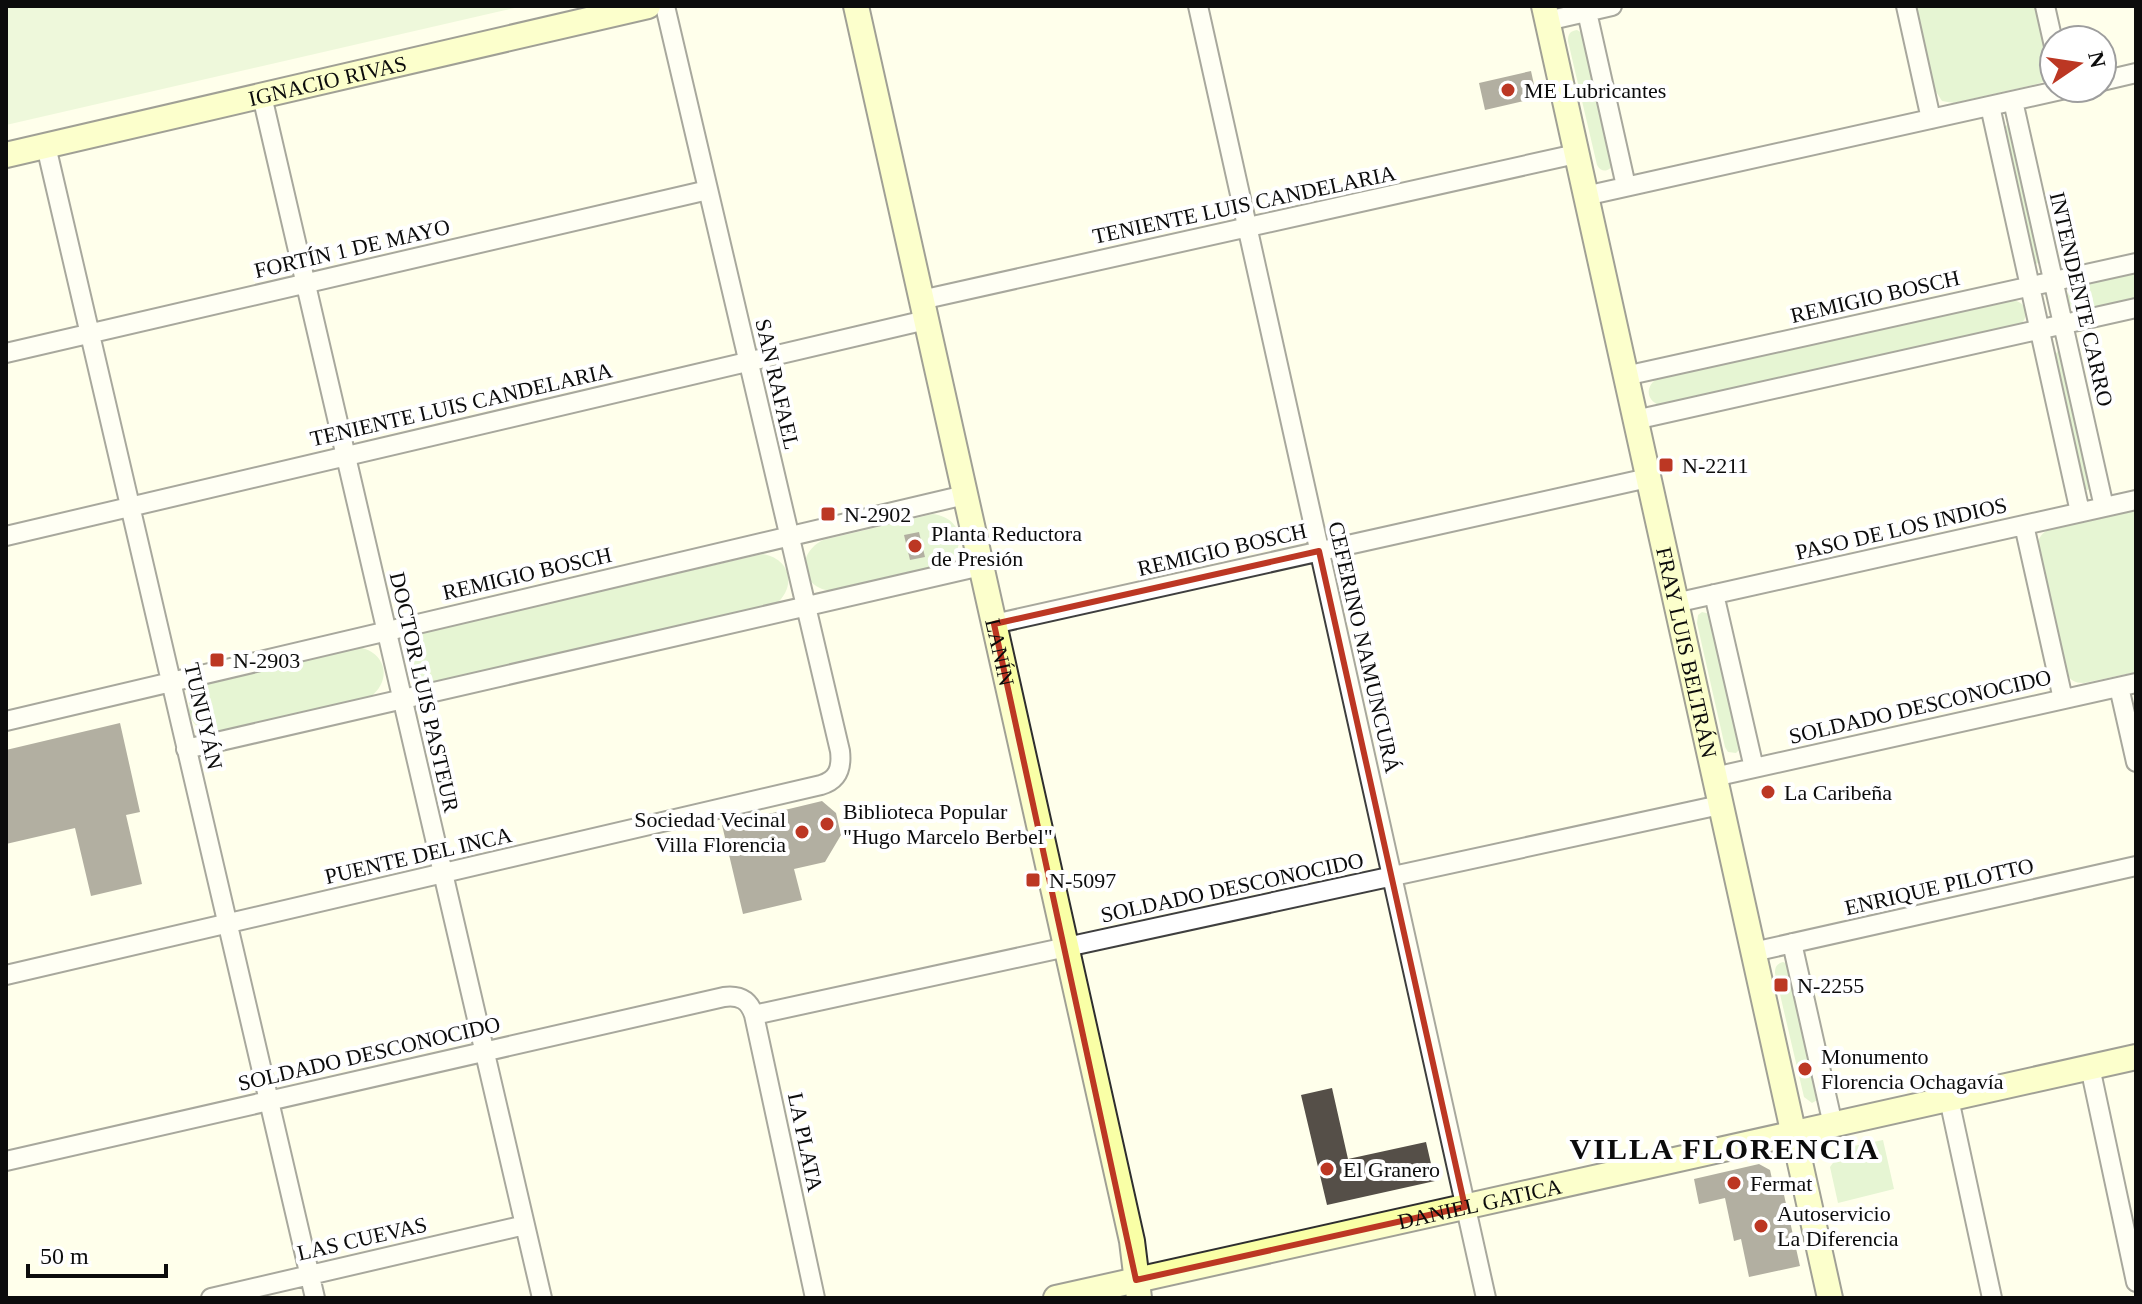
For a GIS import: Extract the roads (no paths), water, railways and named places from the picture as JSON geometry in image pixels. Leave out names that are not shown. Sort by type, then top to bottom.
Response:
[{"type":"street","name":"IGNACIO RIVAS","points":[[6,155],[648,6]]},
{"type":"street","name":"SAN RAFAEL","points":[[665,6],[840,751],[838,774]]},
{"type":"street","name":"LANÍN","points":[[856,6],[1132,1241],[1138,1289]]},
{"type":"street","name":"CEFERINO NAMUNCURÁ","points":[[1198,6],[1486,1298]]},
{"type":"street","points":[[1545,13],[1587,12],[1612,6]]},
{"type":"street","points":[[1906,6],[1931,119]]},
{"type":"street","points":[[1587,12],[1626,186]]},
{"type":"street","name":"FRAY LUIS BELTRÁN","points":[[1545,13],[1830,1298]]},
{"type":"street","points":[[1585,196],[2038,95]]},
{"type":"street","name":"DOCTOR LUIS PASTEUR","points":[[262,96],[542,1298]]},
{"type":"street","name":"INTENDENTE CARRO","points":[[2013,101],[2104,507]]},
{"type":"street","points":[[1990,106],[2080,512]]},
{"type":"street","name":"TUNUYÁN","points":[[46,146],[315,1298]]},
{"type":"street","name":"TENIENTE LUIS CANDELARIA","points":[[6,536],[748,362],[924,310],[1247,227],[1576,154]]},
{"type":"street","name":"FORTÍN 1 DE MAYO","points":[[6,353],[708,190]]},
{"type":"street","name":"REMIGIO BOSCH","points":[[1625,376],[2136,263]]},
{"type":"street","points":[[1635,420],[2136,308]]},
{"type":"street","name":"REMIGIO BOSCH","points":[[994,624],[1648,478]]},
{"type":"street","name":"REMIGIO BOSCH","points":[[6,721],[965,495]]},
{"type":"street","name":"PASO DE LOS INDIOS","points":[[1675,603],[2136,500]]},
{"type":"street","points":[[2024,525],[2063,699]]},
{"type":"street","points":[[186,749],[981,566]]},
{"type":"street","name":"FRAY LUIS BELTRÁN","points":[[1714,594],[1754,768]]},
{"type":"street","points":[[2128,685],[2136,762]]},
{"type":"street","name":"SOLDADO DESCONOCIDO","points":[[1714,777],[2128,685]]},
{"type":"street","name":"PUENTE DEL INCA","points":[[6,975],[821,785],[838,774]]},
{"type":"street","name":"SOLDADO DESCONOCIDO","points":[[754,1015],[1720,805]]},
{"type":"street","name":"ENRIQUE PILOTTO","points":[[1753,952],[2136,866]]},
{"type":"street","points":[[1792,943],[1833,1125]]},
{"type":"street","name":"SOLDADO DESCONOCIDO","points":[[6,1161],[724,997],[743,999]]},
{"type":"street","name":"LA PLATA","points":[[743,999],[748,1002],[754,1015],[815,1298]]},
{"type":"street","name":"DANIEL GATICA","points":[[1056,1298],[1138,1289],[1465,1207],[2136,1057]]},
{"type":"street","points":[[2090,1067],[2136,1282]]},
{"type":"street","points":[[1949,1099],[1992,1298]]},
{"type":"street","name":"LAS CUEVAS","points":[[211,1298],[525,1225]]},
{"type":"place","name":"ME Lubricantes","points":[[1508,90]]},
{"type":"place","name":"N-2211","points":[[1666,465]]},
{"type":"place","name":"N-2902","points":[[828,514]]},
{"type":"place","name":"Planta Reductora de Presión","points":[[915,546]]},
{"type":"place","name":"N-2903","points":[[217,660]]},
{"type":"place","name":"La Caribeña","points":[[1768,792]]},
{"type":"place","name":"Biblioteca Popular \"Hugo Marcelo Berbel\"","points":[[827,824]]},
{"type":"place","name":"Sociedad Vecinal Villa Florencia","points":[[802,832]]},
{"type":"place","name":"N-5097","points":[[1033,880]]},
{"type":"place","name":"N-2255","points":[[1781,985]]},
{"type":"place","name":"Monumento Florencia Ochagavía","points":[[1805,1069]]},
{"type":"place","name":"El Granero","points":[[1327,1169]]},
{"type":"place","name":"Fermat","points":[[1734,1183]]},
{"type":"place","name":"Autoservicio La Diferencia","points":[[1761,1226]]},
{"type":"district","name":"VILLA FLORENCIA","points":[[1725,1149]]}]
